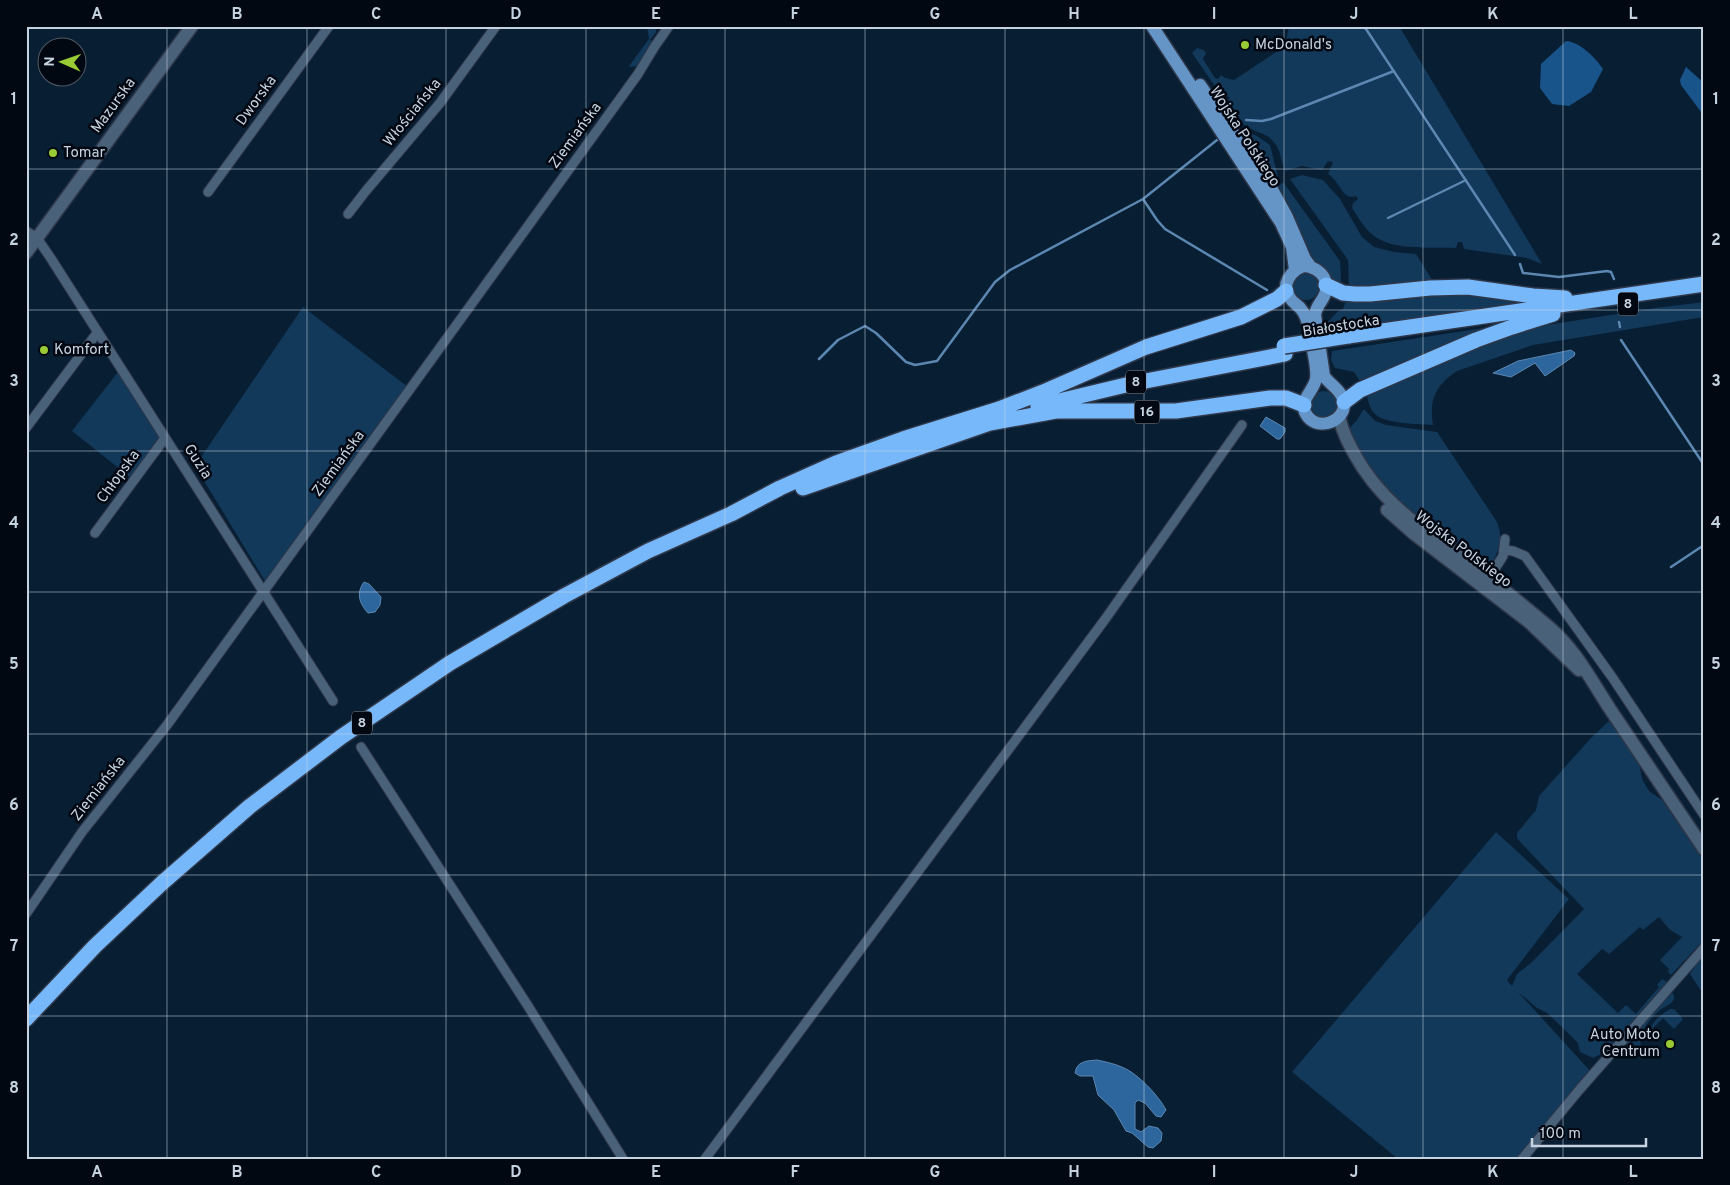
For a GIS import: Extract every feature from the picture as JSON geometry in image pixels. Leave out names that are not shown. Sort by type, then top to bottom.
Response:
[{"type":"highway","name":"Białostocka","points":[[999,408],[1125,377],[1348,339],[1704,284]]},
{"type":"highway","points":[[1326,285],[1343,293],[1355,294],[1468,287],[1550,298],[1606,298]]},
{"type":"highway","points":[[999,408],[1051,389],[1126,355],[1249,314],[1278,300],[1286,291]]},
{"type":"highway","name":"Białostocka","points":[[1348,339],[1704,293]]},
{"type":"highway","points":[[1341,409],[1360,390],[1468,344],[1553,314]]},
{"type":"highway","name":"Białostocka","points":[[990,423],[1046,404],[1284,350]]},
{"type":"highway","name":"16","points":[[990,423],[1056,411],[1176,411],[1270,398],[1286,398],[1304,405]]},
{"type":"highway","name":"8","points":[[26,1024],[95,946],[162,883],[249,807],[341,737],[450,663],[564,596],[648,551],[731,514],[780,488],[836,463],[999,408]]},
{"type":"highway","name":"8","points":[[731,514],[990,423]]},
{"type":"highway","name":"8","points":[[26,1019],[44,1002]]},
{"type":"main road","name":"Mazurska","points":[[26,253],[32,235],[192,26]]},
{"type":"main road","name":"Wojska Polskiego","points":[[1152,26],[1176,56],[1270,186],[1287,217],[1305,259],[1310,266],[1322,274],[1326,285]]},
{"type":"main road","name":"Wojska Polskiego","points":[[1161,26],[1176,56],[1281,223],[1292,247],[1295,270]]},
{"type":"main road","points":[[1310,266],[1304,266],[1295,270],[1288,279],[1286,291],[1307,318],[1319,371],[1339,391],[1341,409],[1334,421],[1324,424],[1311,420],[1305,411],[1304,405],[1305,399],[1319,371],[1315,315],[1326,285]]},
{"type":"main road","name":"Wojska Polskiego","points":[[1341,409],[1342,430],[1356,457],[1384,497],[1486,582],[1574,664],[1598,690],[1704,849]]},
{"type":"main road","name":"Wojska Polskiego","points":[[1324,424],[1332,429],[1365,485],[1378,501],[1413,534],[1486,582]]},
{"type":"street","name":"Dworska","points":[[208,192],[329,26]]},
{"type":"street","name":"Włościańska","points":[[348,214],[440,103],[496,26]]},
{"type":"street","name":"Ziemiańska","points":[[26,914],[82,832],[167,725],[264,592],[638,74],[669,26]]},
{"type":"street","name":"Guzia","points":[[32,235],[97,332],[333,701]]},
{"type":"street","points":[[26,428],[97,332]]},
{"type":"street","points":[[705,1159],[1106,618],[1242,425]]},
{"type":"street","name":"Chłopska","points":[[95,533],[165,438]]},
{"type":"street","points":[[1486,582],[1505,550],[1506,539]]},
{"type":"street","points":[[1505,550],[1524,556],[1612,677],[1704,815]]},
{"type":"street","points":[[361,748],[528,1006],[623,1159]]},
{"type":"street","points":[[1522,1159],[1580,1089],[1704,948]]},
{"type":"shaded area","points":[[647,26],[656,26],[656,32],[650,40],[652,41],[658,34],[659,26],[658,35],[637,66],[630,67],[649,39]]},
{"type":"shaded area","points":[[1289,26],[1399,26],[1542,264],[1527,258],[1464,249],[1462,242],[1458,242],[1456,248],[1413,247],[1391,244],[1373,235],[1361,222],[1352,208],[1353,203],[1358,199],[1356,196],[1351,197],[1344,193],[1328,174],[1333,162],[1328,161],[1322,170],[1302,166],[1285,171],[1279,151],[1273,141],[1266,135],[1250,129],[1237,118],[1226,102],[1230,98],[1227,96],[1223,98],[1192,53],[1197,48],[1204,50],[1206,53],[1203,59],[1215,78],[1218,79],[1221,75],[1234,80],[1279,50],[1286,42]]},
{"type":"shaded area","points":[[1566,41],[1577,44],[1587,51],[1603,69],[1591,92],[1569,106],[1552,104],[1540,88],[1541,64]]},
{"type":"shaded area","points":[[1686,67],[1704,83],[1704,116],[1681,85],[1680,80]]},
{"type":"shaded area","points":[[1221,104],[1240,129],[1257,136],[1270,145],[1278,177],[1268,177]]},
{"type":"shaded area","points":[[1302,175],[1323,180],[1340,199],[1362,237],[1374,247],[1394,252],[1416,254],[1434,283],[1349,289],[1348,260],[1290,179]]},
{"type":"shaded area","points":[[1283,182],[1340,261],[1340,288],[1309,259],[1277,193],[1279,186]]},
{"type":"shaded area","points":[[1306,274],[1315,278],[1319,287],[1315,296],[1306,300],[1297,296],[1293,287],[1297,278]]},
{"type":"shaded area","points":[[1421,294],[1481,294],[1551,304],[1328,333],[1327,323],[1337,312],[1343,309],[1347,298]]},
{"type":"shaded area","points":[[1704,302],[1704,317],[1533,345],[1457,371],[1443,382],[1435,394],[1432,408],[1433,425],[1386,420],[1375,414],[1368,401],[1366,392],[1456,354],[1528,328]]},
{"type":"shaded area","points":[[303,307],[408,387],[265,581],[195,466]]},
{"type":"shaded area","points":[[1504,325],[1362,384],[1354,372],[1335,368],[1331,360],[1332,351]]},
{"type":"shaded area","points":[[1571,350],[1575,353],[1574,356],[1545,376],[1535,363],[1511,377],[1493,373],[1518,361]]},
{"type":"shaded area","points":[[118,372],[160,439],[131,478],[72,431]]},
{"type":"shaded area","points":[[1324,391],[1333,395],[1337,404],[1333,413],[1324,417],[1315,413],[1311,404],[1315,395]]},
{"type":"shaded area","points":[[1363,410],[1375,421],[1386,425],[1437,432],[1497,522],[1500,542],[1493,562],[1484,566],[1474,563],[1378,486],[1348,430]]},
{"type":"shaded area","points":[[1266,417],[1285,428],[1285,432],[1280,439],[1277,439],[1260,426]]},
{"type":"shaded area","points":[[364,582],[369,584],[381,597],[380,605],[375,612],[368,613],[362,605],[359,594]]},
{"type":"shaded area","points":[[1609,721],[1634,756],[1640,767],[1642,779],[1649,791],[1662,800],[1704,861],[1704,941],[1671,975],[1668,972],[1669,969],[1660,960],[1682,937],[1670,930],[1659,917],[1643,930],[1640,927],[1609,954],[1602,949],[1577,974],[1618,1013],[1626,1005],[1636,1014],[1659,987],[1657,985],[1662,979],[1667,982],[1605,1052],[1593,1058],[1580,1052],[1578,1043],[1563,1028],[1547,1013],[1537,1008],[1518,992],[1593,1074],[1520,1159],[1398,1159],[1292,1072],[1496,832],[1569,899],[1507,980],[1512,986],[1517,974],[1532,962],[1584,909],[1522,844],[1517,838],[1517,833],[1536,810],[1539,796],[1591,738]]},
{"type":"shaded area","points":[[1704,952],[1704,995],[1690,974]]},
{"type":"shaded area","points":[[1673,993],[1673,1001],[1655,1014],[1644,1030],[1641,1049],[1644,1055],[1640,1059],[1626,1043],[1668,994]]},
{"type":"shaded area","points":[[1670,1009],[1674,1009],[1683,1019],[1674,1029],[1663,1018],[1651,1030],[1656,1036],[1653,1039],[1648,1037],[1653,1024]]},
{"type":"shaded area","points":[[1097,1060],[1118,1065],[1130,1071],[1148,1086],[1163,1104],[1166,1110],[1161,1117],[1156,1116],[1145,1103],[1138,1100],[1135,1103],[1135,1129],[1141,1132],[1149,1126],[1158,1128],[1162,1133],[1161,1141],[1153,1148],[1148,1147],[1132,1133],[1126,1131],[1114,1110],[1098,1095],[1093,1076],[1080,1076],[1075,1073],[1080,1064],[1086,1061]]},
{"type":"waterway","points":[[1364,26],[1515,255]]},
{"type":"waterway","points":[[1246,120],[1262,121],[1271,119],[1394,71]]},
{"type":"waterway","points":[[819,359],[838,340],[865,326],[876,333],[906,362],[915,365],[937,361],[995,282],[1010,270],[1143,199],[1217,140]]},
{"type":"waterway","points":[[1388,218],[1466,180]]},
{"type":"waterway","points":[[1143,199],[1165,229],[1267,290]]},
{"type":"waterway","points":[[1520,264],[1523,273],[1559,277],[1607,271],[1611,272],[1614,279]]},
{"type":"waterway","points":[[1619,322],[1620,327]]},
{"type":"waterway","points":[[1621,340],[1704,465]]},
{"type":"waterway","points":[[1671,567],[1704,545]]},
{"type":"place","name":"McDonald's","points":[[1245,45]]},
{"type":"place","name":"Tomar","points":[[53,153]]},
{"type":"place","name":"Komfort","points":[[44,350]]},
{"type":"place","name":"Auto Moto Centrum","points":[[1670,1044]]}]
